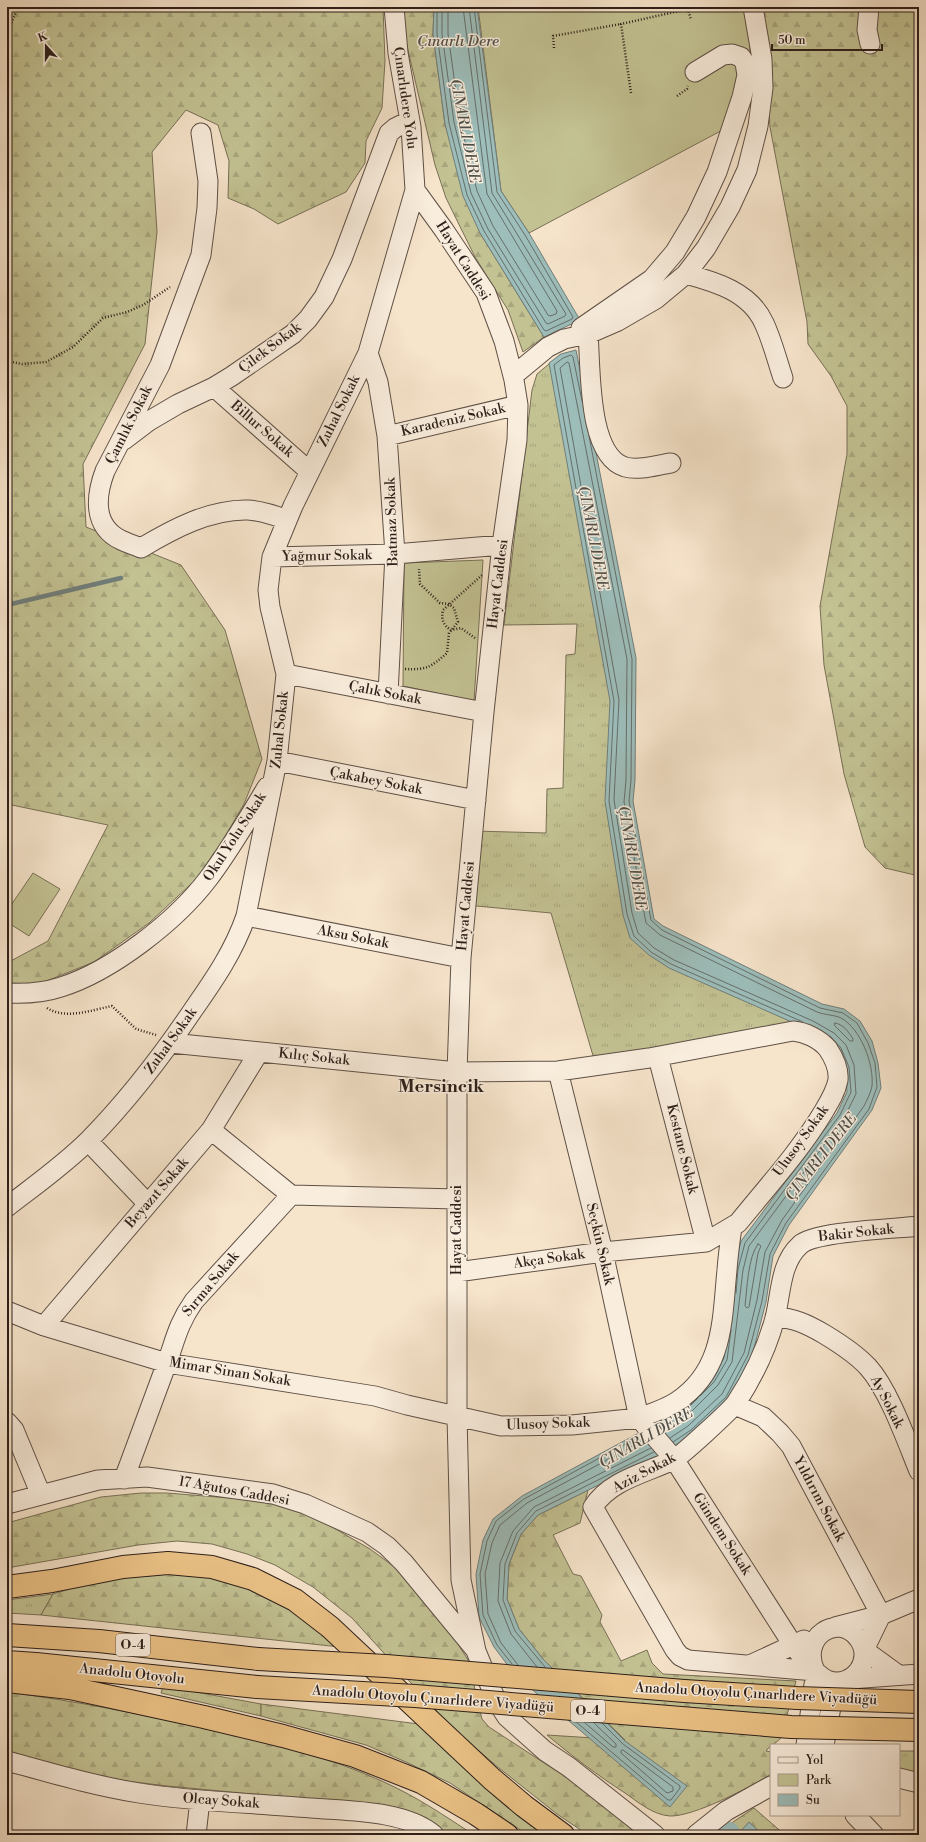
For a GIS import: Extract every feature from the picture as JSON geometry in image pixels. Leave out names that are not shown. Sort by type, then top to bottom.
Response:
[{"type":"highway","points":[[7,1587],[52,1581],[123,1567],[168,1563],[212,1567],[253,1580],[295,1600],[330,1627],[492,1779],[563,1835]]},
{"type":"highway","name":"Anadolu Otoyolu","points":[[7,1635],[99,1641],[258,1658]]},
{"type":"highway","name":"Anadolu Otoyolu Çınarlıdere Viyadüğü","points":[[258,1658],[386,1666],[691,1692],[797,1698],[919,1702]]},
{"type":"highway","name":"Anadolu Otoyolu","points":[[7,1662],[258,1687]]},
{"type":"highway","points":[[7,1681],[70,1688],[196,1715],[283,1736],[355,1756],[421,1782],[476,1814],[507,1835]]},
{"type":"highway","name":"Anadolu Otoyolu Çınarlıdere Viyadüğü","points":[[258,1687],[415,1696],[791,1727],[919,1730]]},
{"type":"street","name":"Çınarlıdere Yolu","points":[[394,7],[398,53],[410,121],[415,190]]},
{"type":"street","points":[[564,339],[588,334],[618,322],[656,299],[686,274],[706,248],[730,206],[747,170],[758,126],[763,88],[762,59],[753,7]]},
{"type":"street","points":[[869,7],[868,30],[870,44]]},
{"type":"street","points":[[513,376],[548,347],[564,339],[652,279],[675,252],[696,217],[717,172],[742,97],[747,74],[745,63],[741,57],[732,54],[723,55],[695,72]]},
{"type":"street","name":"Çilek Sokak","points":[[120,443],[160,414],[214,387],[268,352],[293,334],[308,319],[324,297],[342,259],[389,133],[395,128],[410,121]]},
{"type":"street","name":"Çamlık Sokak","points":[[201,133],[208,181],[202,255],[160,366],[105,471],[99,488],[98,505],[101,519],[109,531],[119,539],[141,548],[161,536],[208,516],[228,511],[248,510],[267,513],[287,520]]},
{"type":"street","name":"Zuhal Sokak","points":[[7,1208],[88,1141],[132,1093],[172,1041],[221,970],[239,935],[246,916],[276,768],[286,674],[269,601],[269,574],[272,557],[309,471],[368,353],[415,190]]},
{"type":"street","name":"Hayat Caddesi","points":[[415,190],[486,293],[504,341],[513,376],[518,405],[517,440],[502,545],[484,712],[461,958],[457,1072],[457,1416],[461,1580],[476,1651]]},
{"type":"street","points":[[686,274],[716,282],[740,295],[755,308],[764,322],[783,378]]},
{"type":"street","points":[[588,334],[593,412],[600,439],[607,455],[617,464],[627,468],[644,468],[671,463]]},
{"type":"street","name":"Batmaz Sokak","points":[[368,353],[378,382],[387,436],[395,554],[388,694]]},
{"type":"street","name":"Billur Sokak","points":[[214,387],[309,471]]},
{"type":"street","name":"Karadeniz Sokak","points":[[387,436],[518,405]]},
{"type":"street","name":"Yağmur Sokak","points":[[272,557],[395,554],[502,545]]},
{"type":"street","name":"Çalık Sokak","points":[[286,674],[484,712]]},
{"type":"street","name":"Çakabey Sokak","points":[[276,768],[476,800]]},
{"type":"street","name":"Okul Yolu Sokak","points":[[7,992],[38,992],[60,988],[79,980],[108,965],[166,923],[191,900],[225,856],[276,768]]},
{"type":"street","name":"Aksu Sokak","points":[[246,916],[461,958]]},
{"type":"street","name":"Ulusoy Sokak","points":[[457,1072],[558,1071],[658,1057],[793,1031],[801,1032],[824,1045],[836,1062],[838,1071],[836,1088],[813,1130],[738,1223],[732,1227],[726,1271],[723,1324],[719,1341],[710,1363],[701,1379],[688,1392],[643,1423],[539,1427],[501,1426],[457,1416]]},
{"type":"street","name":"Kılıç Sokak","points":[[172,1041],[259,1052],[457,1072]]},
{"type":"street","name":"Beyazıt Sokak","points":[[44,1326],[211,1130],[259,1052]]},
{"type":"street","name":"Kestane Sokak","points":[[658,1057],[706,1242]]},
{"type":"street","name":"Seçkin Sokak","points":[[558,1071],[603,1252],[643,1423]]},
{"type":"street","points":[[211,1130],[291,1195],[457,1199]]},
{"type":"street","points":[[88,1141],[148,1204]]},
{"type":"street","name":"Sırma Sokak","points":[[124,1478],[167,1363],[176,1332],[184,1316],[194,1301],[291,1195]]},
{"type":"street","name":"Bakir Sokak","points":[[775,1317],[780,1286],[792,1255],[800,1245],[809,1239],[919,1226]]},
{"type":"street","name":"Akça Sokak","points":[[457,1272],[603,1252],[706,1242],[732,1227]]},
{"type":"street","name":"Mimar Sinan Sokak","points":[[7,1310],[44,1326],[167,1363],[375,1396],[457,1416]]},
{"type":"street","name":"Aziz Sokak","points":[[775,1317],[759,1363],[735,1404],[671,1455],[604,1494],[593,1507],[674,1650],[680,1656],[688,1660],[816,1671]]},
{"type":"street","name":"Ay Sokak","points":[[775,1317],[790,1318],[803,1322],[836,1340],[869,1367],[883,1390],[919,1471]]},
{"type":"street","name":"Yıldırım Sokak","points":[[735,1404],[763,1417],[791,1446],[881,1615]]},
{"type":"street","points":[[7,1422],[14,1430],[42,1495]]},
{"type":"street","name":"Gündem Sokak","points":[[643,1423],[671,1455],[793,1645],[816,1671]]},
{"type":"street","name":"17 Ağutos Caddesi","points":[[7,1504],[98,1480],[147,1477],[273,1494],[305,1504],[367,1532],[387,1546],[404,1563],[476,1651]]},
{"type":"street","name":"Aziz Sokak","points":[[750,1665],[827,1630],[881,1615],[919,1599]]},
{"type":"street","points":[[864,1650],[881,1615]]},
{"type":"street","points":[[824,1744],[833,1696],[838,1687],[850,1679],[857,1673],[865,1658],[864,1650],[859,1638],[848,1630],[827,1630],[816,1638],[812,1645],[810,1654],[812,1663],[816,1671],[828,1680],[843,1681],[850,1679],[897,1674],[919,1674]]},
{"type":"street","points":[[864,1650],[897,1674]]},
{"type":"street","points":[[476,1651],[496,1700],[507,1717],[545,1751],[569,1767],[655,1835]]},
{"type":"street","points":[[806,1744],[816,1671]]},
{"type":"street","name":"Olcay Sokak","points":[[7,1761],[105,1787],[140,1793],[200,1800],[366,1812],[408,1822],[434,1835]]},
{"type":"street","points":[[900,1778],[919,1783]]},
{"type":"street","points":[[696,1835],[726,1811],[770,1787]]},
{"type":"street","points":[[196,1835],[200,1800]]},
{"type":"street","points":[[856,1816],[874,1835]]},
{"type":"path","points":[[7,34],[18,7]]},
{"type":"path","points":[[554,48],[553,36],[621,24],[688,9],[691,20]]},
{"type":"path","points":[[621,24],[631,93]]},
{"type":"path","points":[[7,361],[22,364],[46,362],[73,347],[103,318],[127,312],[143,305],[171,286]]},
{"type":"path","points":[[389,669],[423,670],[437,662],[447,653],[448,639],[451,630],[458,622],[454,608],[449,604],[440,603],[420,584],[417,552]]},
{"type":"path","points":[[478,643],[475,638],[461,628],[451,630],[445,626],[442,617],[443,610],[482,575]]},
{"type":"path","points":[[38,992],[42,1002],[48,1009],[55,1012],[77,1014],[112,1006],[136,1029],[172,1041]]},
{"type":"green space","points":[[7,7],[383,7],[385,61],[382,108],[366,141],[365,163],[346,192],[278,224],[254,209],[228,198],[229,161],[218,125],[186,110],[152,152],[157,232],[145,344],[83,464],[86,527],[181,565],[225,630],[262,759],[244,804],[204,872],[149,923],[94,962],[39,984],[7,983],[7,963],[48,941],[108,825],[7,804]]},
{"type":"green space","points":[[403,7],[434,7],[433,34],[445,124],[480,233],[544,337],[523,352],[508,310],[475,257],[446,198],[435,165],[403,29]]},
{"type":"green space","points":[[478,7],[744,7],[750,44],[749,99],[732,125],[529,233],[501,191]]},
{"type":"green space","points":[[761,7],[919,7],[919,876],[885,868],[865,847],[844,774],[824,665],[820,606],[847,454],[847,406],[831,376],[808,344],[807,322],[770,127]]},
{"type":"green space","points":[[561,354],[642,917],[834,1019],[594,1059],[551,913],[466,905],[473,831],[546,833],[547,789],[563,788],[566,655],[575,654],[577,624],[504,625],[532,390],[537,374]]},
{"type":"green space","points":[[483,560],[474,701],[403,686],[404,563]]},
{"type":"green space","points":[[33,873],[60,889],[29,936],[7,922],[7,911]]},
{"type":"green space","points":[[588,1490],[580,1523],[553,1535],[573,1574],[581,1576],[602,1615],[600,1622],[621,1661],[647,1650],[652,1663],[663,1674],[796,1681],[781,1738],[774,1744],[770,1744],[766,1751],[770,1752],[770,1775],[707,1807],[680,1815],[664,1815],[652,1811],[640,1804],[575,1758],[547,1735],[625,1740],[543,1659],[519,1629],[507,1599],[509,1564],[521,1534],[538,1515]]},
{"type":"green space","points":[[141,1493],[167,1493],[267,1501],[308,1513],[370,1549],[396,1568],[449,1630],[468,1660],[482,1719],[489,1727],[618,1811],[633,1825],[636,1835],[588,1835],[557,1814],[452,1728],[352,1618],[313,1587],[275,1565],[247,1554],[212,1544],[177,1541],[138,1545],[7,1568],[7,1523],[101,1497]]},
{"type":"green space","points":[[131,1570],[204,1573],[275,1595],[340,1647],[41,1615],[53,1594]]},
{"type":"green space","points":[[53,1594],[41,1615],[7,1613],[7,1600]]},
{"type":"green space","points":[[163,1686],[261,1704],[261,1716],[161,1693]]},
{"type":"green space","points":[[7,1692],[159,1718],[254,1739],[299,1751],[343,1765],[397,1788],[431,1807],[474,1835],[445,1835],[439,1830],[382,1806],[118,1780],[33,1760],[7,1751]]},
{"type":"green space","points":[[261,1704],[419,1724],[463,1767],[548,1835],[528,1835],[450,1783],[366,1745],[261,1716]]},
{"type":"green space","points":[[900,1751],[919,1751],[919,1773],[900,1770]]},
{"type":"green space","points":[[754,1808],[785,1835],[722,1835],[730,1824]]},
{"type":"water","name":"Çınarlı Dere","points":[[434,7],[477,7],[501,191],[529,233],[580,320],[544,337],[480,233],[463,196],[445,124],[433,34]]},
{"type":"water","name":"ÇINARLI DERE","points":[[576,350],[636,658],[635,780],[633,801],[654,919],[663,926],[822,1004],[844,1009],[860,1021],[872,1041],[878,1063],[881,1088],[872,1110],[789,1225],[773,1256],[766,1302],[752,1356],[729,1399],[694,1433],[667,1451],[538,1515],[521,1534],[509,1564],[507,1599],[519,1629],[543,1659],[625,1741],[687,1786],[670,1807],[515,1675],[494,1647],[479,1617],[476,1574],[483,1540],[493,1519],[522,1496],[648,1428],[685,1405],[711,1380],[724,1358],[734,1268],[741,1241],[837,1113],[847,1092],[845,1067],[810,1030],[669,968],[649,955],[630,938],[623,915],[605,801],[610,701],[549,363],[561,354]]},
{"type":"water","points":[[749,1822],[763,1835],[737,1835]]},
{"type":"waterway","points":[[7,605],[121,578]]},
{"type":"district","name":"Mersincik","points":[[441,1086]]}]
